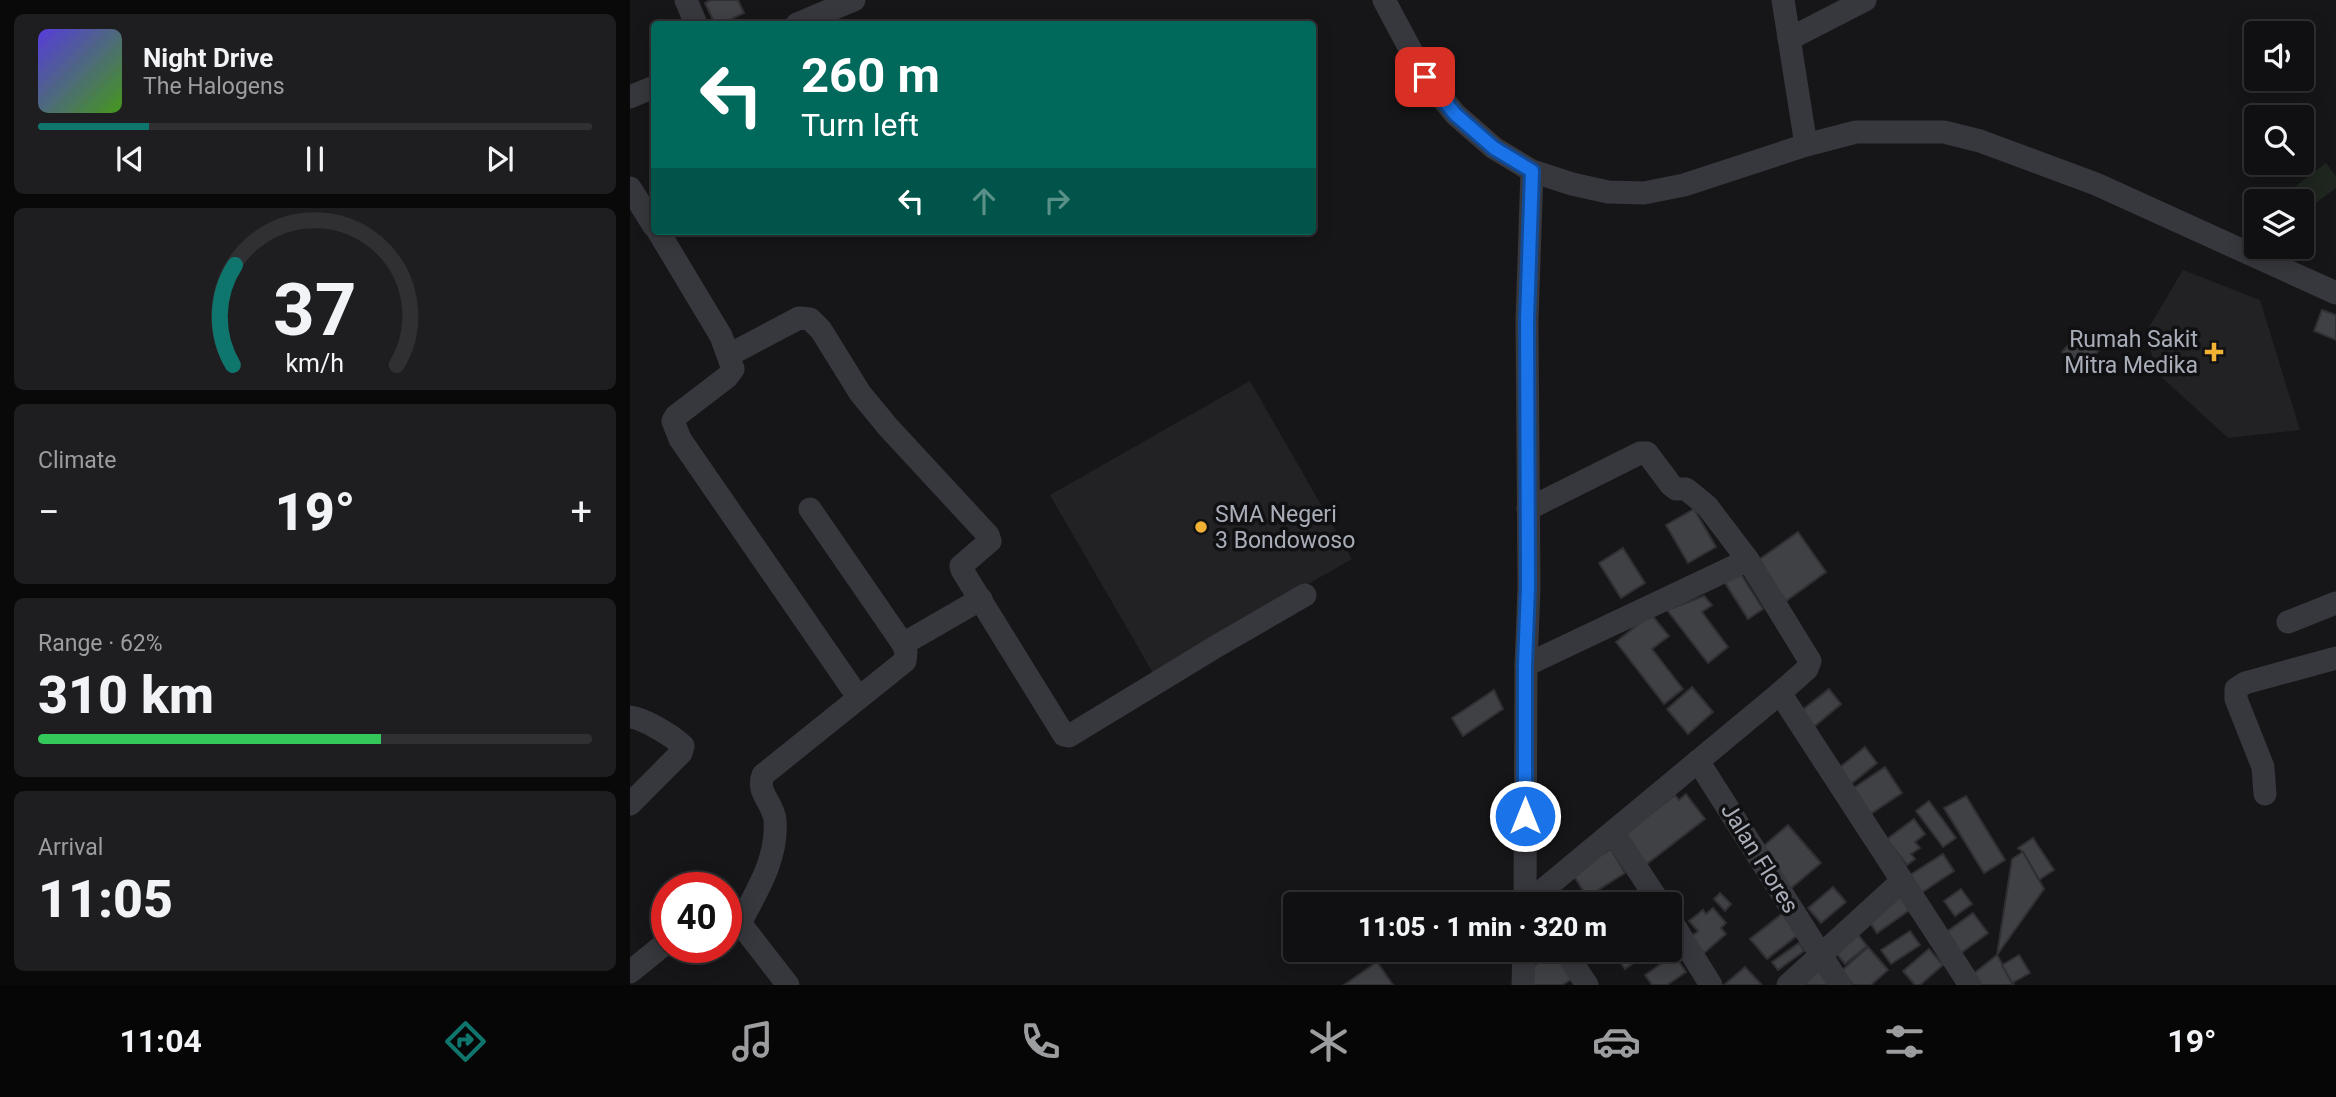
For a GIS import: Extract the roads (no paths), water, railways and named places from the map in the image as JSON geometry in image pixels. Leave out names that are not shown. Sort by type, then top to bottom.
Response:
[{"type":"street","points":[[686,0],[695,21]]},
{"type":"street","points":[[804,21],[854,0]]},
{"type":"street","points":[[1384,0],[1425,77],[1455,114],[1494,148],[1532,171],[1608,192],[1644,193],[1856,132],[1944,132],[1980,141],[2096,184],[2336,293]]},
{"type":"street","points":[[1783,0],[1806,145]]},
{"type":"street","points":[[1789,38],[1864,0]]},
{"type":"street","points":[[630,97],[651,87]]},
{"type":"street","points":[[1529,892],[1525,665],[1528,587],[1527,320],[1532,171]]},
{"type":"street","points":[[630,188],[651,221]]},
{"type":"street","points":[[659,235],[721,336],[733,369],[727,377],[676,416],[673,421],[675,428],[858,697]]},
{"type":"street","points":[[729,355],[799,317],[810,319],[821,330],[867,402],[988,535],[990,541],[986,546],[961,566],[1064,734],[1069,736],[1305,595]]},
{"type":"street","points":[[1528,509],[1644,452],[1674,488],[1686,489],[1707,506],[1748,560],[1810,661],[1807,669],[1780,693],[1539,892]]},
{"type":"street","points":[[742,908],[765,876],[773,846],[775,821],[773,810],[762,793],[760,784],[763,775],[905,661],[903,644],[810,509]]},
{"type":"street","points":[[1525,665],[1748,560]]},
{"type":"street","points":[[903,644],[981,599]]},
{"type":"street","points":[[2288,622],[2336,603]]},
{"type":"street","points":[[2265,794],[2263,768],[2236,699],[2236,689],[2245,683],[2336,658]]},
{"type":"street","points":[[1780,693],[1970,985]]},
{"type":"street","points":[[630,717],[641,720],[683,746],[681,753],[630,804]]},
{"type":"street","name":"Jalan Flores","points":[[1699,761],[1840,985]]},
{"type":"street","points":[[1612,832],[1652,892]]},
{"type":"street","points":[[1787,985],[1902,881]]},
{"type":"street","points":[[742,931],[788,985]]},
{"type":"street","points":[[1682,938],[1711,985]]},
{"type":"street","points":[[630,972],[651,955]]},
{"type":"street","points":[[1523,985],[1524,962]]},
{"type":"street","points":[[1572,962],[1587,985]]},
{"type":"place","name":"Rumah Sakit Mitra Medika","points":[[2214,352]]},
{"type":"place","name":"SMA Negeri 3 Bondowoso","points":[[1201,527]]}]
